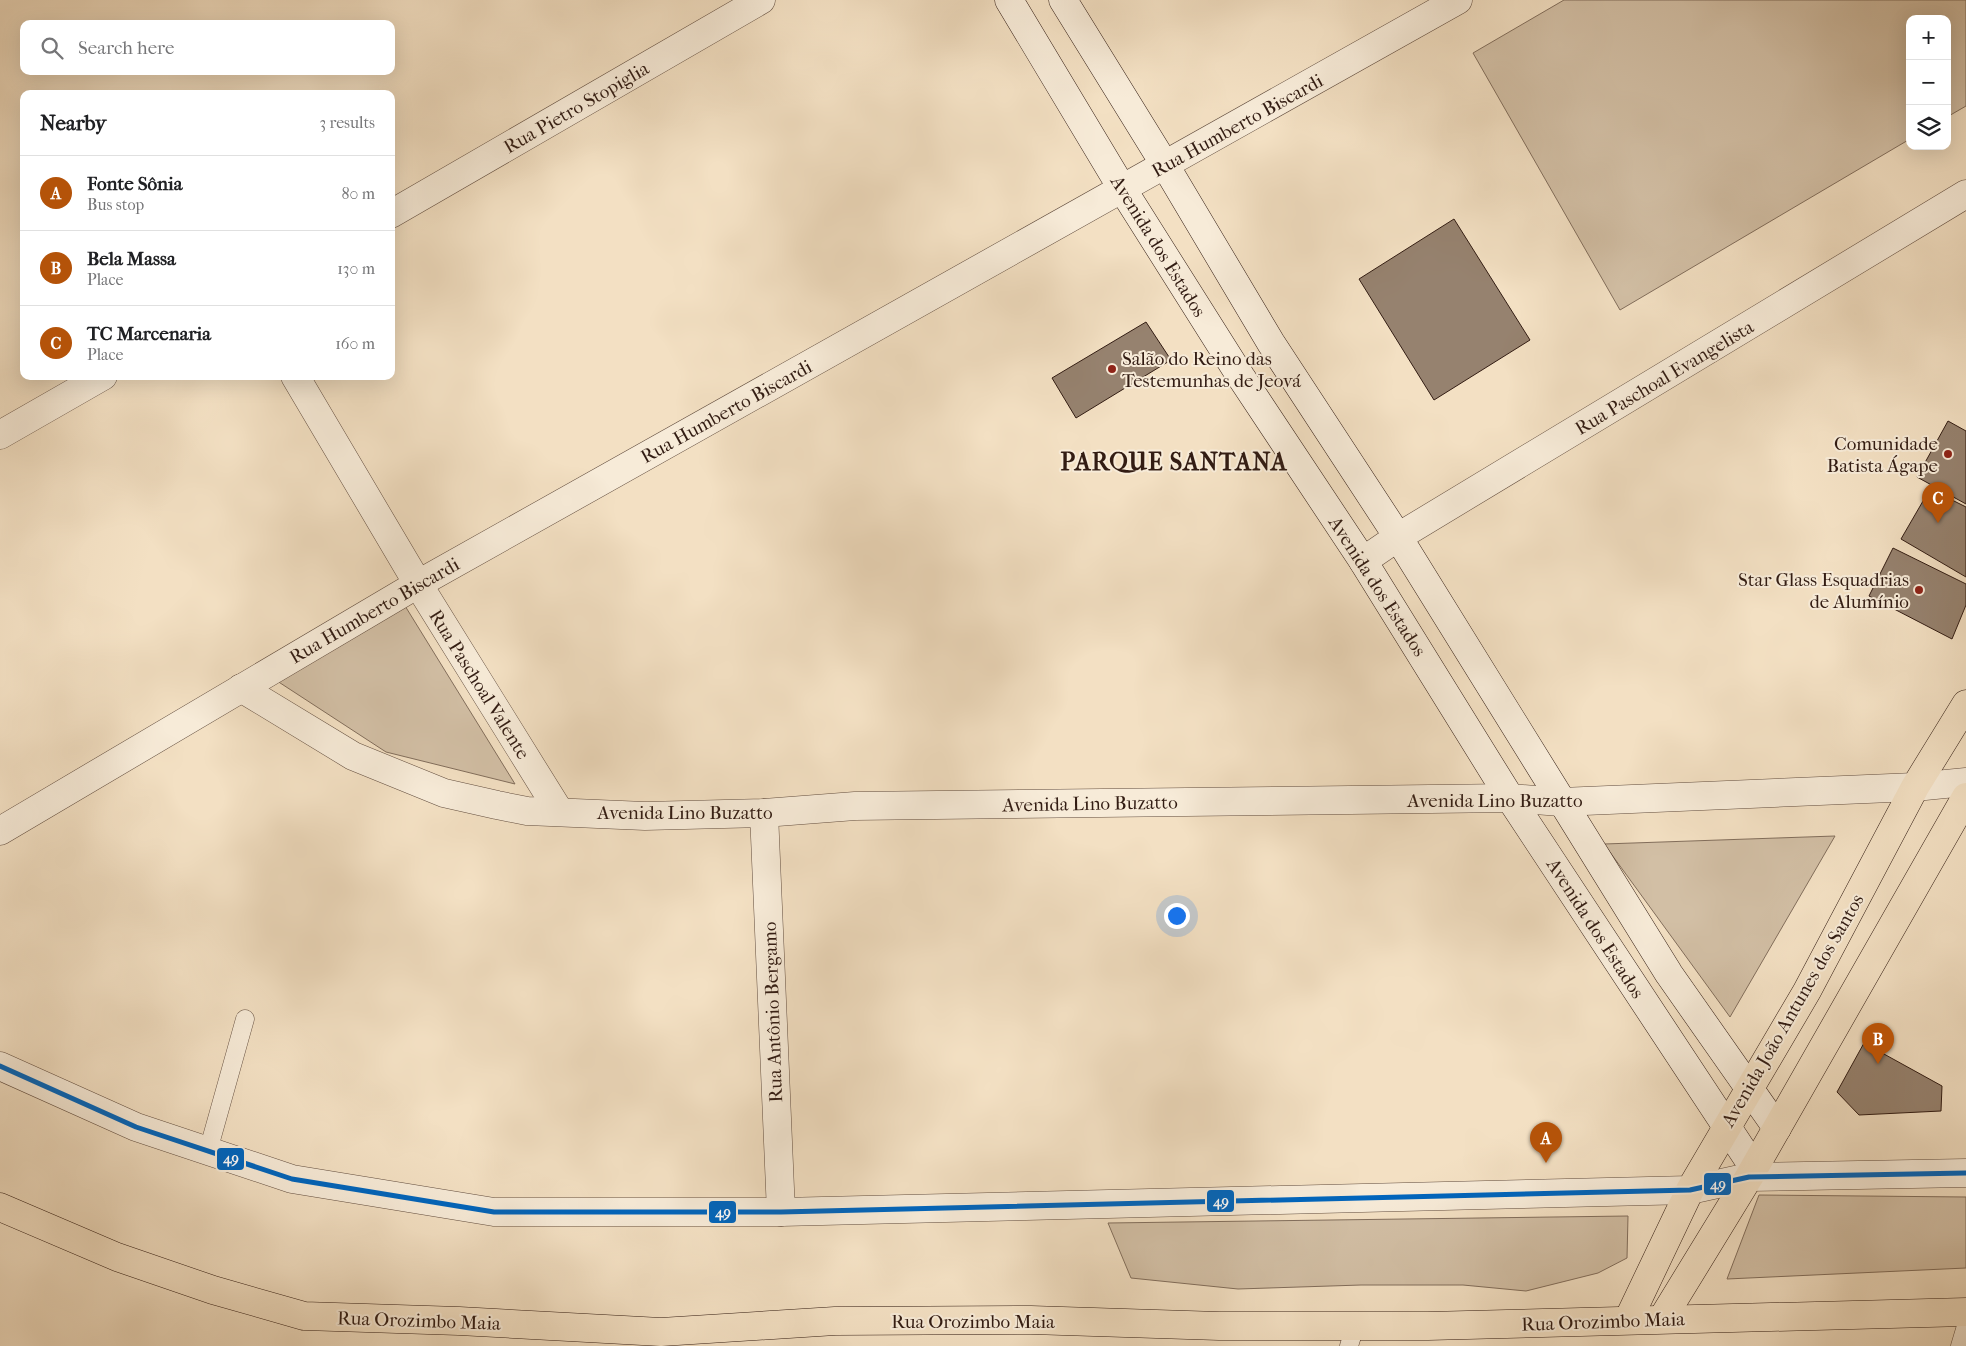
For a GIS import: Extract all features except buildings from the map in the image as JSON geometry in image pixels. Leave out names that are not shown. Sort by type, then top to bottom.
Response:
[{"type":"main road","name":"Avenida João Antunes dos Santos","points":[[1628,1320],[1690,1190],[1726,1125],[1750,1089],[1807,991],[1915,787],[1966,704]]},
{"type":"main road","points":[[1662,1319],[1752,1172],[1966,797]]},
{"type":"main road","name":"Rua Orozimbo Maia","points":[[0,1206],[117,1257],[213,1290],[304,1316],[661,1332],[835,1321],[1031,1320],[1219,1326],[1352,1336],[1428,1326],[1966,1312]]},
{"type":"main road","points":[[744,1346],[765,1326]]},
{"type":"main road","points":[[605,1328],[633,1346]]},
{"type":"street","name":"Rua Pietro Stopiglia","points":[[395,212],[761,0]]},
{"type":"street","name":"Avenida dos Estados","points":[[1009,0],[1123,190],[1241,377],[1363,561],[1510,798],[1726,1125],[1752,1172]]},
{"type":"street","name":"Avenida dos Estados","points":[[1063,0],[1165,165],[1271,343],[1398,538],[1669,974],[1777,1128]]},
{"type":"street","name":"Rua Humberto Biscardi","points":[[0,831],[418,584],[1123,190],[1458,0]]},
{"type":"street","name":"Rua Paschoal Evangelista","points":[[1363,561],[1966,194]]},
{"type":"street","points":[[0,435],[97,380]]},
{"type":"street","name":"Rua Paschoal Valente","points":[[297,380],[418,584],[559,811]]},
{"type":"street","name":"Avenida Lino Buzatto","points":[[241,688],[353,756],[444,793],[527,811],[645,816],[764,813],[865,806],[1510,798],[1561,802],[1915,787],[1966,782]]},
{"type":"street","name":"Rua Antônio Bergamo","points":[[764,813],[780,1212]]},
{"type":"street","points":[[0,1066],[136,1127],[292,1179],[494,1212],[780,1212],[1690,1190],[1752,1172],[1966,1173]]},
{"type":"lane","points":[[208,1151],[245,1019]]},
{"type":"lane","points":[[1960,1346],[1966,1326]]},
{"type":"shaded area","points":[[1564,0],[1966,0],[1966,106],[1951,115],[1951,15],[1906,15],[1906,141],[1620,310],[1473,53]]},
{"type":"shaded area","points":[[402,601],[515,784],[386,752],[271,677]]},
{"type":"shaded area","points":[[1835,836],[1730,1017],[1604,844]]},
{"type":"shaded area","points":[[1759,1195],[1966,1197],[1966,1268],[1727,1279]]},
{"type":"shaded area","points":[[1628,1216],[1627,1258],[1598,1273],[1526,1291],[1463,1285],[1361,1285],[1238,1289],[1131,1278],[1108,1223]]},
{"type":"transit line","name":"49","points":[[0,1066],[136,1127],[292,1179],[494,1212],[781,1212],[1690,1190],[1749,1177],[1966,1173]]},
{"type":"place","name":"Salão do Reino das Testemunhas de Jeová","points":[[1112,369]]},
{"type":"place","name":"Comunidade Batista Ágape","points":[[1948,454]]},
{"type":"place","name":"TC Marcenaria","points":[[1938,523]]},
{"type":"place","name":"Star Glass Esquadrias de Alumínio","points":[[1919,590]]},
{"type":"place","name":"Bela Massa","points":[[1878,1064]]},
{"type":"place","name":"Fonte Sônia","points":[[1546,1163]]},
{"type":"district","name":"PARQUE SANTANA","points":[[1174,462]]}]
